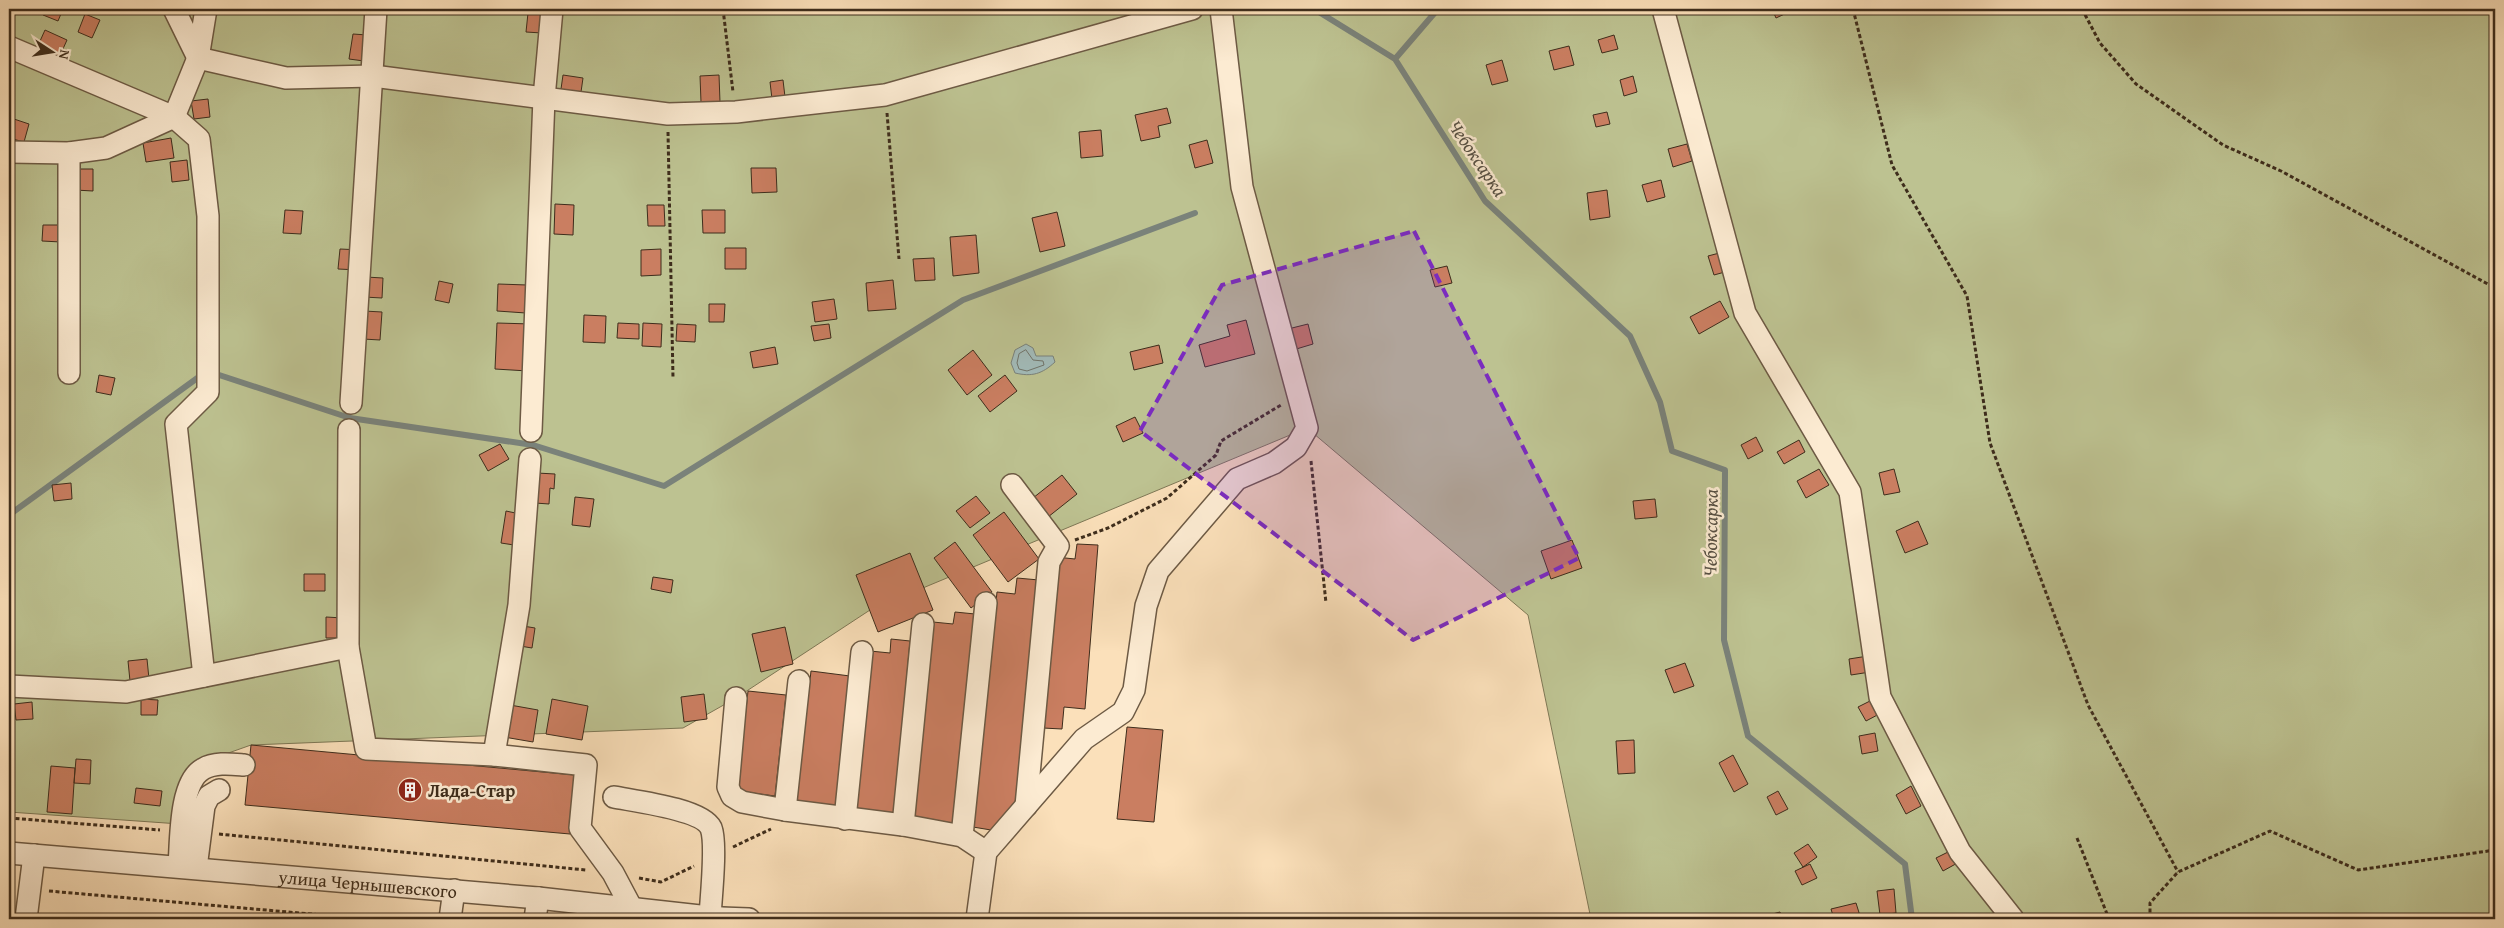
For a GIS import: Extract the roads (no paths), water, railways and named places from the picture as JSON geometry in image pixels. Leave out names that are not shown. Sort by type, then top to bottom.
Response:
[{"type":"street","points":[[175,9],[198,58]]},
{"type":"street","points":[[9,152],[69,153],[106,148],[174,117],[198,58],[206,9]]},
{"type":"street","points":[[351,403],[376,9]]},
{"type":"street","points":[[531,431],[544,98],[552,9]]},
{"type":"street","points":[[198,58],[286,78],[373,76],[668,114],[736,112],[885,95],[1192,9]]},
{"type":"street","points":[[977,919],[986,852],[1084,739],[1123,712],[1134,690],[1146,606],[1158,571],[1237,479],[1274,463],[1296,448],[1307,428],[1242,187],[1221,9]]},
{"type":"street","points":[[1663,9],[1745,313],[1850,492],[1880,697],[1960,852],[2013,919]]},
{"type":"street","points":[[9,48],[174,117],[199,139],[208,216],[208,392],[176,424],[204,676]]},
{"type":"street","points":[[69,153],[70,373]]},
{"type":"street","points":[[349,430],[348,647],[366,749],[494,755],[586,765],[580,828],[613,873],[631,907]]},
{"type":"street","points":[[494,755],[520,606],[530,459]]},
{"type":"street","points":[[1012,485],[1058,546],[1049,562],[1026,806]]},
{"type":"street","points":[[962,836],[986,603]]},
{"type":"street","points":[[903,825],[923,624]]},
{"type":"street","points":[[9,686],[126,692],[348,647]]},
{"type":"street","points":[[845,819],[862,652]]},
{"type":"street","points":[[785,810],[799,681]]},
{"type":"street","points":[[736,698],[728,787],[732,796],[742,802],[785,810],[903,825],[962,836],[986,852]]},
{"type":"street","points":[[187,867],[191,832],[186,794],[193,777],[203,769],[219,764],[244,765]]},
{"type":"street","points":[[191,832],[209,796],[219,790]]},
{"type":"street","points":[[614,797],[690,813],[706,822],[711,829],[719,918]]},
{"type":"street","name":"улица Чернышевского","points":[[9,853],[454,890],[631,907],[719,918],[749,919]]},
{"type":"street","points":[[26,919],[34,855]]},
{"type":"street","points":[[450,919],[454,890]]},
{"type":"street","points":[[535,919],[538,898]]},
{"type":"water","points":[[1026,344],[1033,348],[1036,356],[1053,356],[1055,362],[1036,374],[1015,373],[1011,363],[1015,350]]},
{"type":"waterway","points":[[1314,9],[1395,59]]},
{"type":"waterway","name":"Чебоксарка","points":[[1438,9],[1395,59],[1485,201],[1630,336],[1660,402],[1672,451],[1725,470],[1724,640],[1748,736],[1905,864],[1912,919]]},
{"type":"waterway","points":[[9,515],[207,371],[350,418],[533,445],[664,486],[963,300],[1195,213]]},
{"type":"place","name":"Лада-Стар","points":[[410,790]]}]
